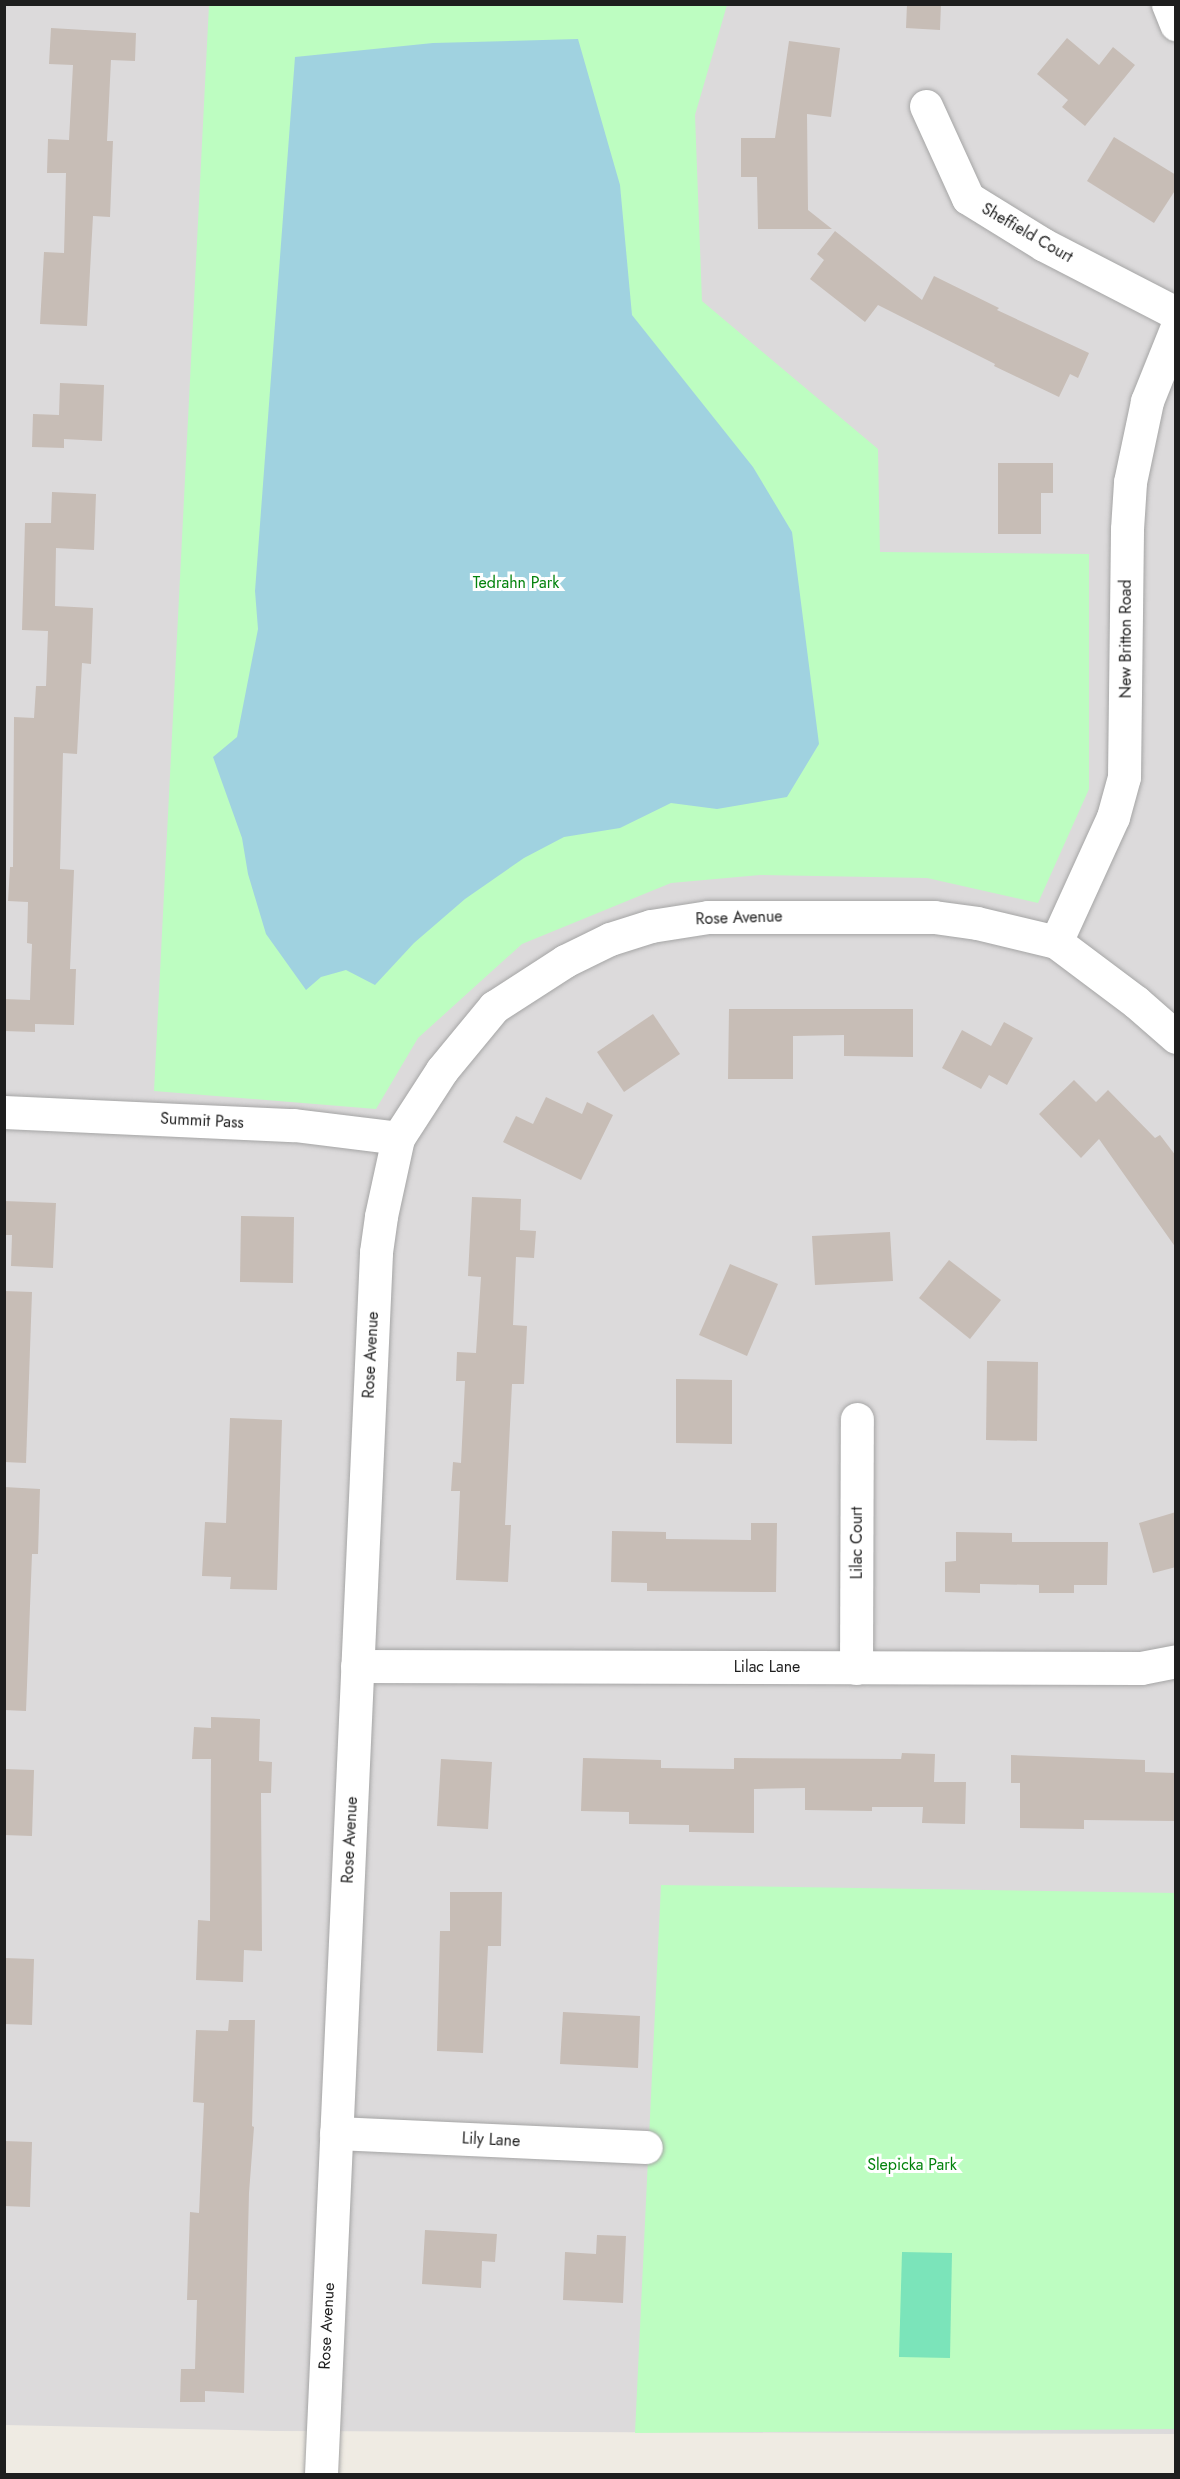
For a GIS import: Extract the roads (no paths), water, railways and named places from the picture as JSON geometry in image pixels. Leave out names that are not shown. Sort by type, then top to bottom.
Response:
[{"type":"street","points":[[1168,4],[1176,24]]},
{"type":"street","name":"Sheffield Court","points":[[926,106],[968,198],[1044,245],[1176,313]]},
{"type":"street","name":"New Britton Road","points":[[1056,942],[1113,817],[1124,777],[1127,529],[1130,482],[1148,401],[1176,329]]},
{"type":"street","name":"Rose Avenue","points":[[321,2475],[376,1252],[381,1216],[398,1138],[442,1070],[494,1007],[564,961],[610,939],[651,926],[708,916],[934,917],[977,923],[1056,942],[1136,1002],[1176,1037]]},
{"type":"street","name":"Summit Pass","points":[[4,1112],[294,1125],[398,1138]]},
{"type":"street","name":"Lilac Court","points":[[856,1668],[857,1419]]},
{"type":"street","name":"Lilac Lane","points":[[357,1666],[1141,1668],[1176,1661]]},
{"type":"street","name":"Lily Lane","points":[[336,2133],[646,2147]]},
{"type":"water","points":[[578,39],[620,185],[632,315],[753,467],[792,532],[819,744],[787,797],[717,809],[671,803],[620,828],[564,837],[524,858],[465,899],[414,943],[375,985],[346,970],[321,977],[306,990],[266,934],[248,874],[242,838],[213,757],[237,737],[258,629],[255,591],[295,57],[433,43]]},
{"type":"park label","name":"Tedrahn Park","points":[[516,583]]},
{"type":"park label","name":"Slepicka Park","points":[[912,2165]]}]
